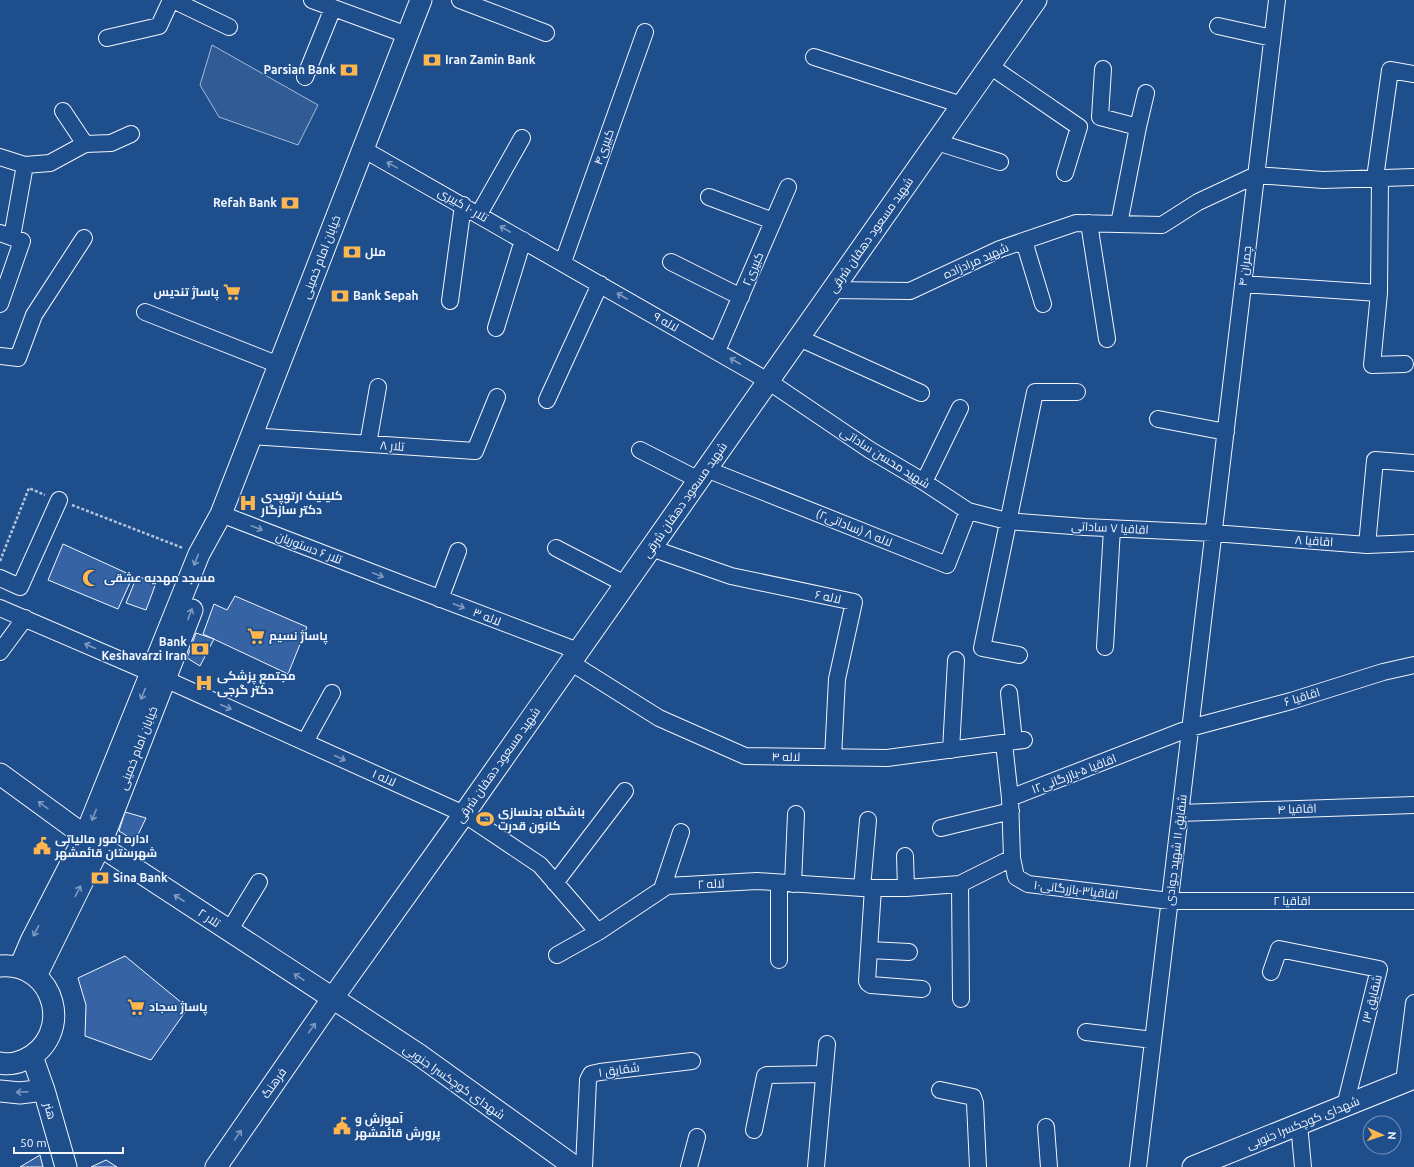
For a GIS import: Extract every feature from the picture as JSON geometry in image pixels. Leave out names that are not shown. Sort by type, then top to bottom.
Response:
[{"type":"main road","name":"خیابان امام خمینی","points":[[19,970],[93,841],[158,676],[199,554],[221,514],[421,0]]},
{"type":"main road","name":"شهید مسعود دهقان شرقی","points":[[332,999],[464,814],[1036,0]]},
{"type":"main road","name":"خیابان امام خمینی","points":[[158,676],[212,560],[221,514]]},
{"type":"main road","name":"تلار ۲","points":[[0,774],[93,841],[332,999]]},
{"type":"main road","points":[[0,1063],[18,1062],[32,1056],[43,1046],[51,1032],[54,1017],[53,1002],[46,987],[19,970]]},
{"type":"main road","name":"شهدای کوچکسرا جنوبی","points":[[332,999],[418,1054],[564,1164]]},
{"type":"main road","name":"فرهنگ","points":[[216,1167],[332,999]]},
{"type":"main road","name":"هنر","points":[[32,1056],[44,1090],[66,1167]]},
{"type":"main road","name":"شهدای کوچکسرا جنوبی","points":[[1201,1165],[1409,1080]]},
{"type":"main road","points":[[0,1091],[20,1093],[44,1090]]},
{"type":"street","points":[[107,38],[158,26],[172,0],[228,27]]},
{"type":"street","points":[[312,0],[407,35]]},
{"type":"street","points":[[460,0],[546,33]]},
{"type":"street","name":"چمران ۴","points":[[1213,533],[1277,0]]},
{"type":"street","points":[[305,77],[333,8]]},
{"type":"street","points":[[1218,26],[1272,38]]},
{"type":"street","name":"کبیری۴","points":[[563,262],[645,32]]},
{"type":"street","points":[[814,57],[962,105]]},
{"type":"street","points":[[990,66],[1079,127],[1064,173]]},
{"type":"street","points":[[1103,69],[1100,117],[1138,127]]},
{"type":"street","points":[[1405,364],[1372,365],[1379,293],[1377,178],[1390,70],[1414,74]]},
{"type":"street","points":[[1119,224],[1146,93]]},
{"type":"street","points":[[63,111],[85,144]]},
{"type":"street","points":[[0,157],[25,166],[50,164],[85,144],[111,143],[131,134]]},
{"type":"street","points":[[479,214],[522,138]]},
{"type":"street","points":[[937,142],[1000,162]]},
{"type":"street","name":"تلار ۱۰ کبیری","points":[[363,149],[563,262]]},
{"type":"street","points":[[0,304],[22,241],[6,235],[25,166]]},
{"type":"street","points":[[1256,175],[1323,180],[1414,178]]},
{"type":"street","name":"شهید مرادزاده","points":[[832,290],[910,291],[1000,249],[1076,223],[1162,225],[1198,202],[1256,175]]},
{"type":"street","name":"کبیری۲","points":[[717,351],[788,187]]},
{"type":"street","points":[[709,197],[773,221]]},
{"type":"street","points":[[450,301],[463,205]]},
{"type":"street","points":[[1089,223],[1107,339]]},
{"type":"street","points":[[0,356],[18,358],[34,315],[84,238]]},
{"type":"street","points":[[496,328],[523,240]]},
{"type":"street","points":[[1024,241],[1043,304]]},
{"type":"street","name":"لاله ۹","points":[[563,262],[768,381]]},
{"type":"street","points":[[671,262],[741,297]]},
{"type":"street","points":[[547,400],[600,284]]},
{"type":"street","points":[[1243,284],[1379,293]]},
{"type":"street","points":[[144,312],[279,365]]},
{"type":"street","points":[[799,338],[921,393]]},
{"type":"street","name":"شهید محسن ساداتی","points":[[768,381],[870,450],[924,482],[968,511],[1007,521]]},
{"type":"street","points":[[368,444],[378,387]]},
{"type":"street","points":[[1019,655],[982,648],[1007,521],[1035,392],[1077,392]]},
{"type":"street","name":"تلار ۸","points":[[251,436],[475,451],[497,397]]},
{"type":"street","points":[[924,482],[960,408]]},
{"type":"street","points":[[1158,419],[1226,432]]},
{"type":"street","points":[[640,450],[703,474]]},
{"type":"street","points":[[1367,545],[1375,460],[1414,463]]},
{"type":"street","name":"لاله ۸ (ساداتی۲)","points":[[703,474],[948,565],[968,511]]},
{"type":"street","points":[[0,608],[5,580],[20,588],[59,500]]},
{"type":"street","name":"تلار ۶ دستوریان","points":[[221,514],[397,582]]},
{"type":"street","name":"اقاقیا ۷ ساداتی","points":[[1007,521],[1112,529],[1213,533]]},
{"type":"street","points":[[1105,648],[1112,529]]},
{"type":"street","name":"اقاقیا ۸","points":[[1213,533],[1367,545],[1414,543]]},
{"type":"street","name":"شقایق ۱۱ شهید جوادی","points":[[1138,1167],[1213,533]]},
{"type":"street","points":[[556,548],[625,584]]},
{"type":"street","name":"لاله ۶","points":[[651,548],[731,576],[854,602],[837,679],[833,757]]},
{"type":"street","points":[[440,599],[458,551]]},
{"type":"street","name":"لاله ۳","points":[[397,582],[574,657]]},
{"type":"street","name":"لاله ۱","points":[[0,608],[158,676],[464,814]]},
{"type":"street","points":[[0,652],[25,618]]},
{"type":"street","name":"لاله ۴","points":[[574,657],[659,718],[745,756],[887,758],[1014,741]]},
{"type":"street","points":[[951,750],[956,660]]},
{"type":"street","name":"اقاقیا ۶","points":[[1190,728],[1291,701],[1383,672],[1414,665]]},
{"type":"street","points":[[305,742],[332,693]]},
{"type":"street","points":[[1009,693],[1014,741],[1011,805]]},
{"type":"street","name":"اقاقیا ۵-بازرگانی۱۲","points":[[941,828],[1011,805],[1190,728]]},
{"type":"street","points":[[555,883],[625,791]]},
{"type":"street","name":"اقاقیا۳-بازرگانی۱۰","points":[[1011,805],[1012,858],[1016,877],[1028,884],[1170,901]]},
{"type":"street","name":"اقاقیا ۴","points":[[1180,813],[1414,805]]},
{"type":"street","points":[[464,814],[540,865],[598,932]]},
{"type":"street","points":[[779,960],[786,883],[796,814]]},
{"type":"street","points":[[868,820],[870,950],[867,981],[868,984],[871,985],[922,989]]},
{"type":"street","points":[[662,889],[681,832]]},
{"type":"street","points":[[905,856],[906,888]]},
{"type":"street","name":"لاله ۲","points":[[557,955],[598,932],[667,886],[757,881],[868,888],[906,888],[960,884],[1012,858]]},
{"type":"street","points":[[229,931],[259,882]]},
{"type":"street","points":[[960,884],[961,1000]]},
{"type":"street","name":"اقاقیا ۲","points":[[1170,901],[1414,901]]},
{"type":"street","name":"شقایق ۱۳","points":[[1271,972],[1279,949],[1379,969],[1345,1106]]},
{"type":"street","points":[[870,950],[909,952]]},
{"type":"street","points":[[1409,1080],[1414,1003]]},
{"type":"street","points":[[1086,1032],[1153,1040]]},
{"type":"street","points":[[816,1167],[827,1044]]},
{"type":"street","name":"شقایق ۱","points":[[584,1167],[588,1080],[591,1074],[692,1061]]},
{"type":"street","points":[[754,1130],[765,1076],[824,1074]]},
{"type":"street","points":[[940,1090],[973,1097],[975,1103],[978,1167]]},
{"type":"street","points":[[1299,1124],[1303,1167]]},
{"type":"street","points":[[1046,1127],[1049,1167]]},
{"type":"street","points":[[689,1167],[697,1137]]},
{"type":"path","points":[[0,561],[29,488],[199,554]]},
{"type":"shaded area","points":[[212,45],[318,105],[298,145],[219,117],[200,85]]},
{"type":"building","name":"مسجد مهدیه عشقی","points":[[63,544],[133,576],[118,609],[48,580]]},
{"type":"building","points":[[137,576],[156,583],[146,610],[126,603]]},
{"type":"building","name":"پاساژ نسیم","points":[[235,596],[307,627],[288,674],[203,634],[214,604],[227,610]]},
{"type":"building","name":"Bank Keshavarzi Iran","points":[[196,633],[214,639],[200,666],[187,658]]},
{"type":"building","points":[[125,812],[146,818],[135,841],[119,831]]},
{"type":"building","name":"پاساژ سجاد","points":[[125,956],[188,1008],[151,1060],[85,1036],[86,1005],[78,978]]},
{"type":"building","points":[[40,1155],[43,1167],[20,1167]]},
{"type":"building","points":[[106,1160],[117,1167],[91,1167]]},
{"type":"place","name":"Iran Zamin Bank","points":[[432,60]]},
{"type":"place","name":"Parsian Bank","points":[[349,70]]},
{"type":"place","name":"Refah Bank","points":[[290,203]]},
{"type":"place","name":"ملل","points":[[352,252]]},
{"type":"place","name":"پاساژ تندیس","points":[[232,292]]},
{"type":"place","name":"Bank Sepah","points":[[340,296]]},
{"type":"place","name":"کلینیک ارتوپدی دکتر سازگار","points":[[248,503]]},
{"type":"place","name":"مسجد مهدیه عشقی","points":[[91,578]]},
{"type":"place","name":"پاساژ نسیم","points":[[256,636]]},
{"type":"place","name":"Bank Keshavarzi Iran","points":[[200,649]]},
{"type":"place","name":"مجتمع پزشکی دکتر گرجی","points":[[204,683]]},
{"type":"place","name":"باشگاه بدنسازی کانون قدرت","points":[[485,819]]},
{"type":"place","name":"اداره امور مالیاتی شهرستان قائمشهر","points":[[42,846]]},
{"type":"place","name":"Sina Bank","points":[[100,878]]},
{"type":"place","name":"پاساژ سجاد","points":[[136,1007]]},
{"type":"place","name":"آموزش و پرورش قائمشهر","points":[[342,1126]]}]
